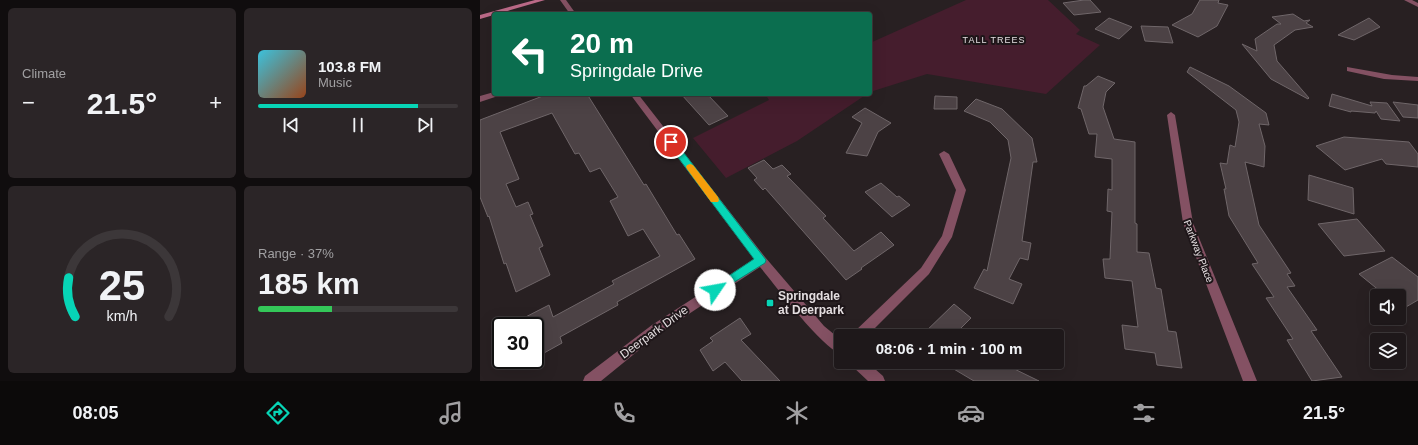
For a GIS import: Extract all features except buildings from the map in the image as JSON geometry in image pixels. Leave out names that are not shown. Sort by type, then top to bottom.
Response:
[{"type":"main road","points":[[498,12],[542,0]]},
{"type":"main road","points":[[480,17],[492,14]]},
{"type":"street","points":[[563,0],[572,12]]},
{"type":"street","points":[[1407,0],[1418,5]]},
{"type":"street","points":[[1350,69],[1371,74],[1418,79]]},
{"type":"street","points":[[480,99],[492,95]]},
{"type":"street","points":[[636,96],[761,260],[820,330],[834,342]]},
{"type":"street","name":"Parkway Place","points":[[1171,115],[1188,223],[1250,381]]},
{"type":"street","points":[[865,329],[925,271],[947,237],[961,190],[944,154]]},
{"type":"street","name":"Deerpark Drive","points":[[590,381],[656,329],[761,260]]},
{"type":"street","points":[[865,369],[878,381]]},
{"type":"shaded area","points":[[966,0],[1048,0],[1080,30],[1076,34],[1100,45],[1046,94],[927,74],[872,91],[872,42]]},
{"type":"shaded area","points":[[766,96],[864,96],[797,141],[726,178],[693,138],[769,100]]},
{"type":"slow traffic","points":[[690,167],[715,200]]},
{"type":"place","name":"Springdale at Deerpark","points":[[770,303]]},
{"type":"district","name":"TALL TREES","points":[[994,40]]},
{"type":"route","points":[[671,142],[761,260],[715,290]]}]
